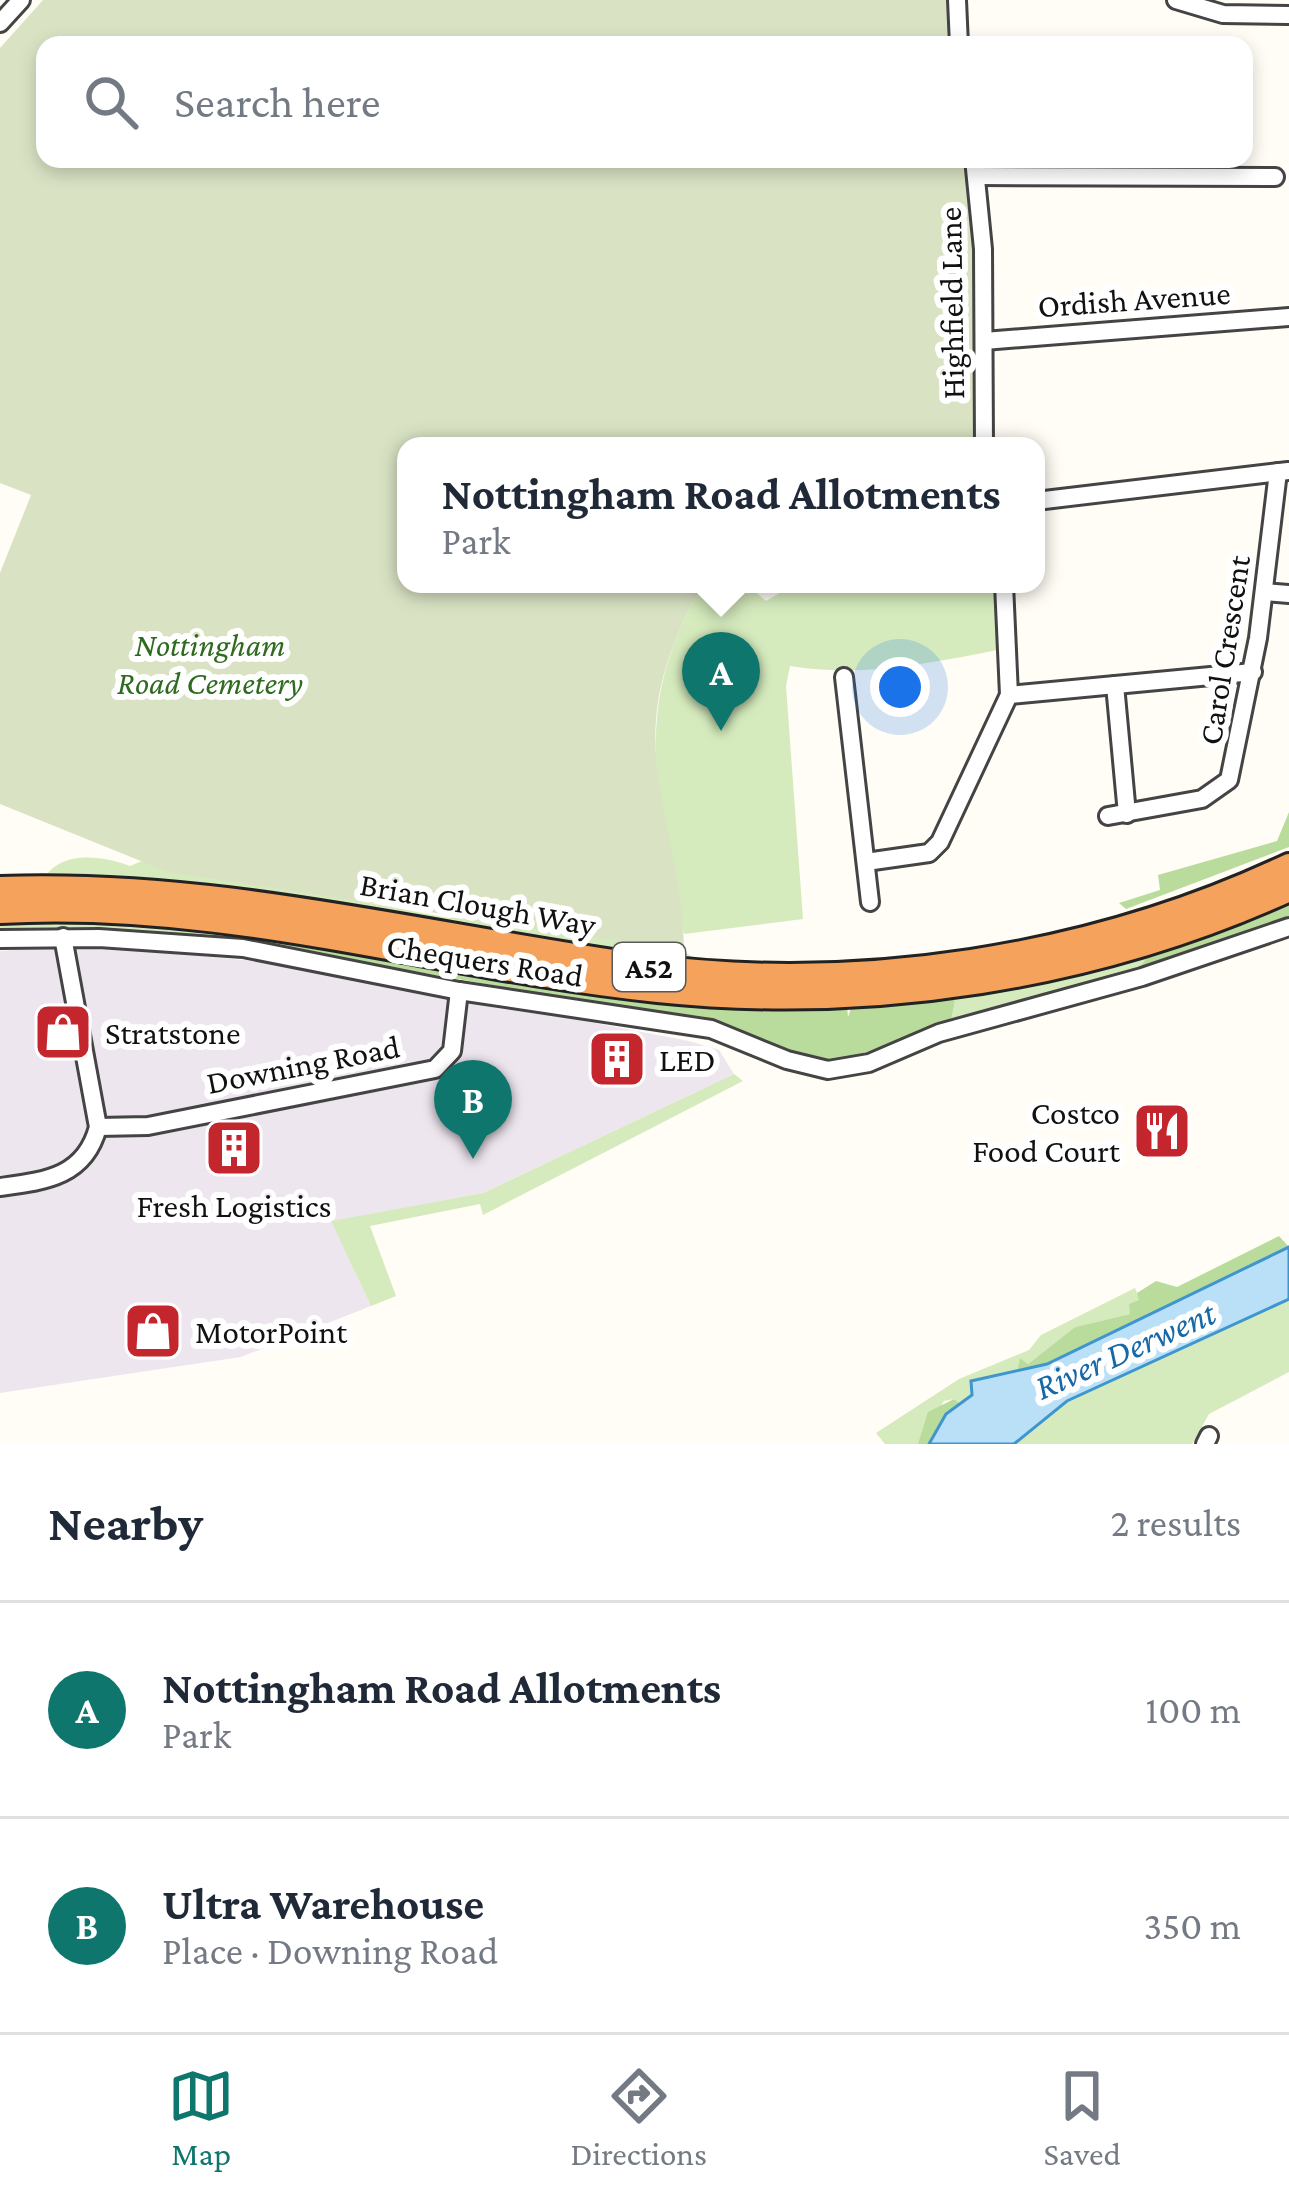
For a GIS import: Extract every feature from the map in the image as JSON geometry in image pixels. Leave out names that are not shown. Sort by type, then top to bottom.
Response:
[{"type":"highway","name":"Brian Clough Way","points":[[0,889],[209,894],[641,966],[818,974],[931,966],[1032,950],[1196,904],[1289,866]]},
{"type":"highway","name":"Brian Clough Way","points":[[0,911],[220,917],[616,985],[809,996],[958,985],[1066,964],[1135,946],[1289,890]]},
{"type":"street","points":[[0,23],[21,0]]},
{"type":"street","points":[[957,0],[959,36]]},
{"type":"street","points":[[1176,0],[1223,14],[1289,15]]},
{"type":"street","name":"Highfield Lane","points":[[976,168],[984,437]]},
{"type":"street","points":[[1006,168],[1275,177]]},
{"type":"street","name":"Ordish Avenue","points":[[984,341],[1289,317]]},
{"type":"street","points":[[1045,500],[1283,471]]},
{"type":"street","name":"Carol Crescent","points":[[1115,685],[1118,815],[1202,799],[1229,780],[1253,673],[1283,471]]},
{"type":"street","points":[[1265,592],[1289,594]]},
{"type":"street","points":[[866,862],[936,848],[1009,695],[1004,593]]},
{"type":"street","points":[[1009,695],[1253,673]]},
{"type":"street","points":[[844,677],[870,902]]},
{"type":"street","name":"Chequers Road","points":[[0,939],[243,948],[459,991],[711,1029],[814,1068],[869,1063],[956,1028],[1128,981],[1289,927]]},
{"type":"street","points":[[0,1187],[52,1180],[77,1166],[92,1149],[98,1127],[63,938]]},
{"type":"street","name":"Downing Road","points":[[98,1127],[148,1126],[435,1069],[452,1051],[459,991]]},
{"type":"shaded area","points":[[137,950],[294,965],[689,1041],[719,1050],[734,1074],[483,1193],[332,1221],[371,1306],[241,1357],[0,1393],[0,951]]},
{"type":"green space","name":"Nottingham Road Cemetery","points":[[43,0],[950,0],[952,36],[36,36],[36,168],[968,168],[973,200],[977,437],[397,437],[397,593],[700,593],[680,630],[656,716],[660,792],[675,867],[684,951],[168,872],[0,804],[0,573],[31,495],[0,483],[0,48]]},
{"type":"green space","points":[[700,593],[757,593],[766,601],[780,593],[998,593],[1002,649],[870,670],[790,666],[786,686],[803,919],[684,934],[662,818],[656,743],[666,668]]},
{"type":"green space","points":[[1289,812],[1289,847],[1126,909],[1119,903],[1160,890],[1158,875],[1277,841]]},
{"type":"green space","points":[[161,853],[269,884],[449,918],[564,903],[581,945],[580,928],[684,951],[701,964],[662,961],[268,893],[45,877],[73,859],[96,858],[130,866]]},
{"type":"green space","points":[[1289,900],[1289,916],[1139,968],[1154,948]]},
{"type":"green space","points":[[96,919],[264,935],[266,945],[0,932],[0,921]]},
{"type":"green space","points":[[264,935],[847,1005],[848,1017],[852,1005],[946,996],[955,1001],[951,1021],[836,1063],[783,1053],[707,1023],[266,945]]},
{"type":"green space","points":[[1154,948],[1139,968],[951,1021],[955,1002],[946,996]]},
{"type":"green space","points":[[734,1074],[743,1081],[483,1215],[480,1204],[370,1226],[396,1296],[371,1306],[331,1221],[483,1193]]},
{"type":"green space","points":[[1279,1236],[1289,1247],[1047,1364],[1017,1373],[1020,1358],[1028,1364],[1075,1327],[1130,1314],[1129,1304],[1139,1300],[1137,1293],[1156,1281],[1177,1287]]},
{"type":"green space","points":[[1135,1288],[1140,1300],[1130,1314],[1075,1327],[1028,1364],[1021,1359],[1017,1373],[972,1381],[972,1395],[962,1405],[954,1399],[944,1401],[918,1444],[885,1444],[876,1433],[959,1379],[1029,1350],[1041,1335]]},
{"type":"green space","points":[[1289,1299],[1289,1372],[1209,1414],[1192,1444],[1014,1444],[1067,1401]]},
{"type":"green space","points":[[954,1399],[962,1405],[941,1421],[929,1444],[918,1444],[928,1412]]},
{"type":"water","name":"River Derwent","points":[[1289,1247],[1289,1299],[1067,1401],[1014,1444],[929,1444],[946,1414],[972,1395],[971,1381],[1047,1364]]},
{"type":"place","name":"Nottingham Road Allotments","points":[[721,731]]},
{"type":"place","name":"Stratstone","points":[[63,1032]]},
{"type":"place","name":"LED","points":[[617,1059]]},
{"type":"place","name":"Costco Food Court","points":[[1162,1131]]},
{"type":"place","name":"Fresh Logistics","points":[[234,1148]]},
{"type":"place","name":"Ultra Warehouse","points":[[473,1159]]},
{"type":"place","name":"MotorPoint","points":[[153,1331]]}]
